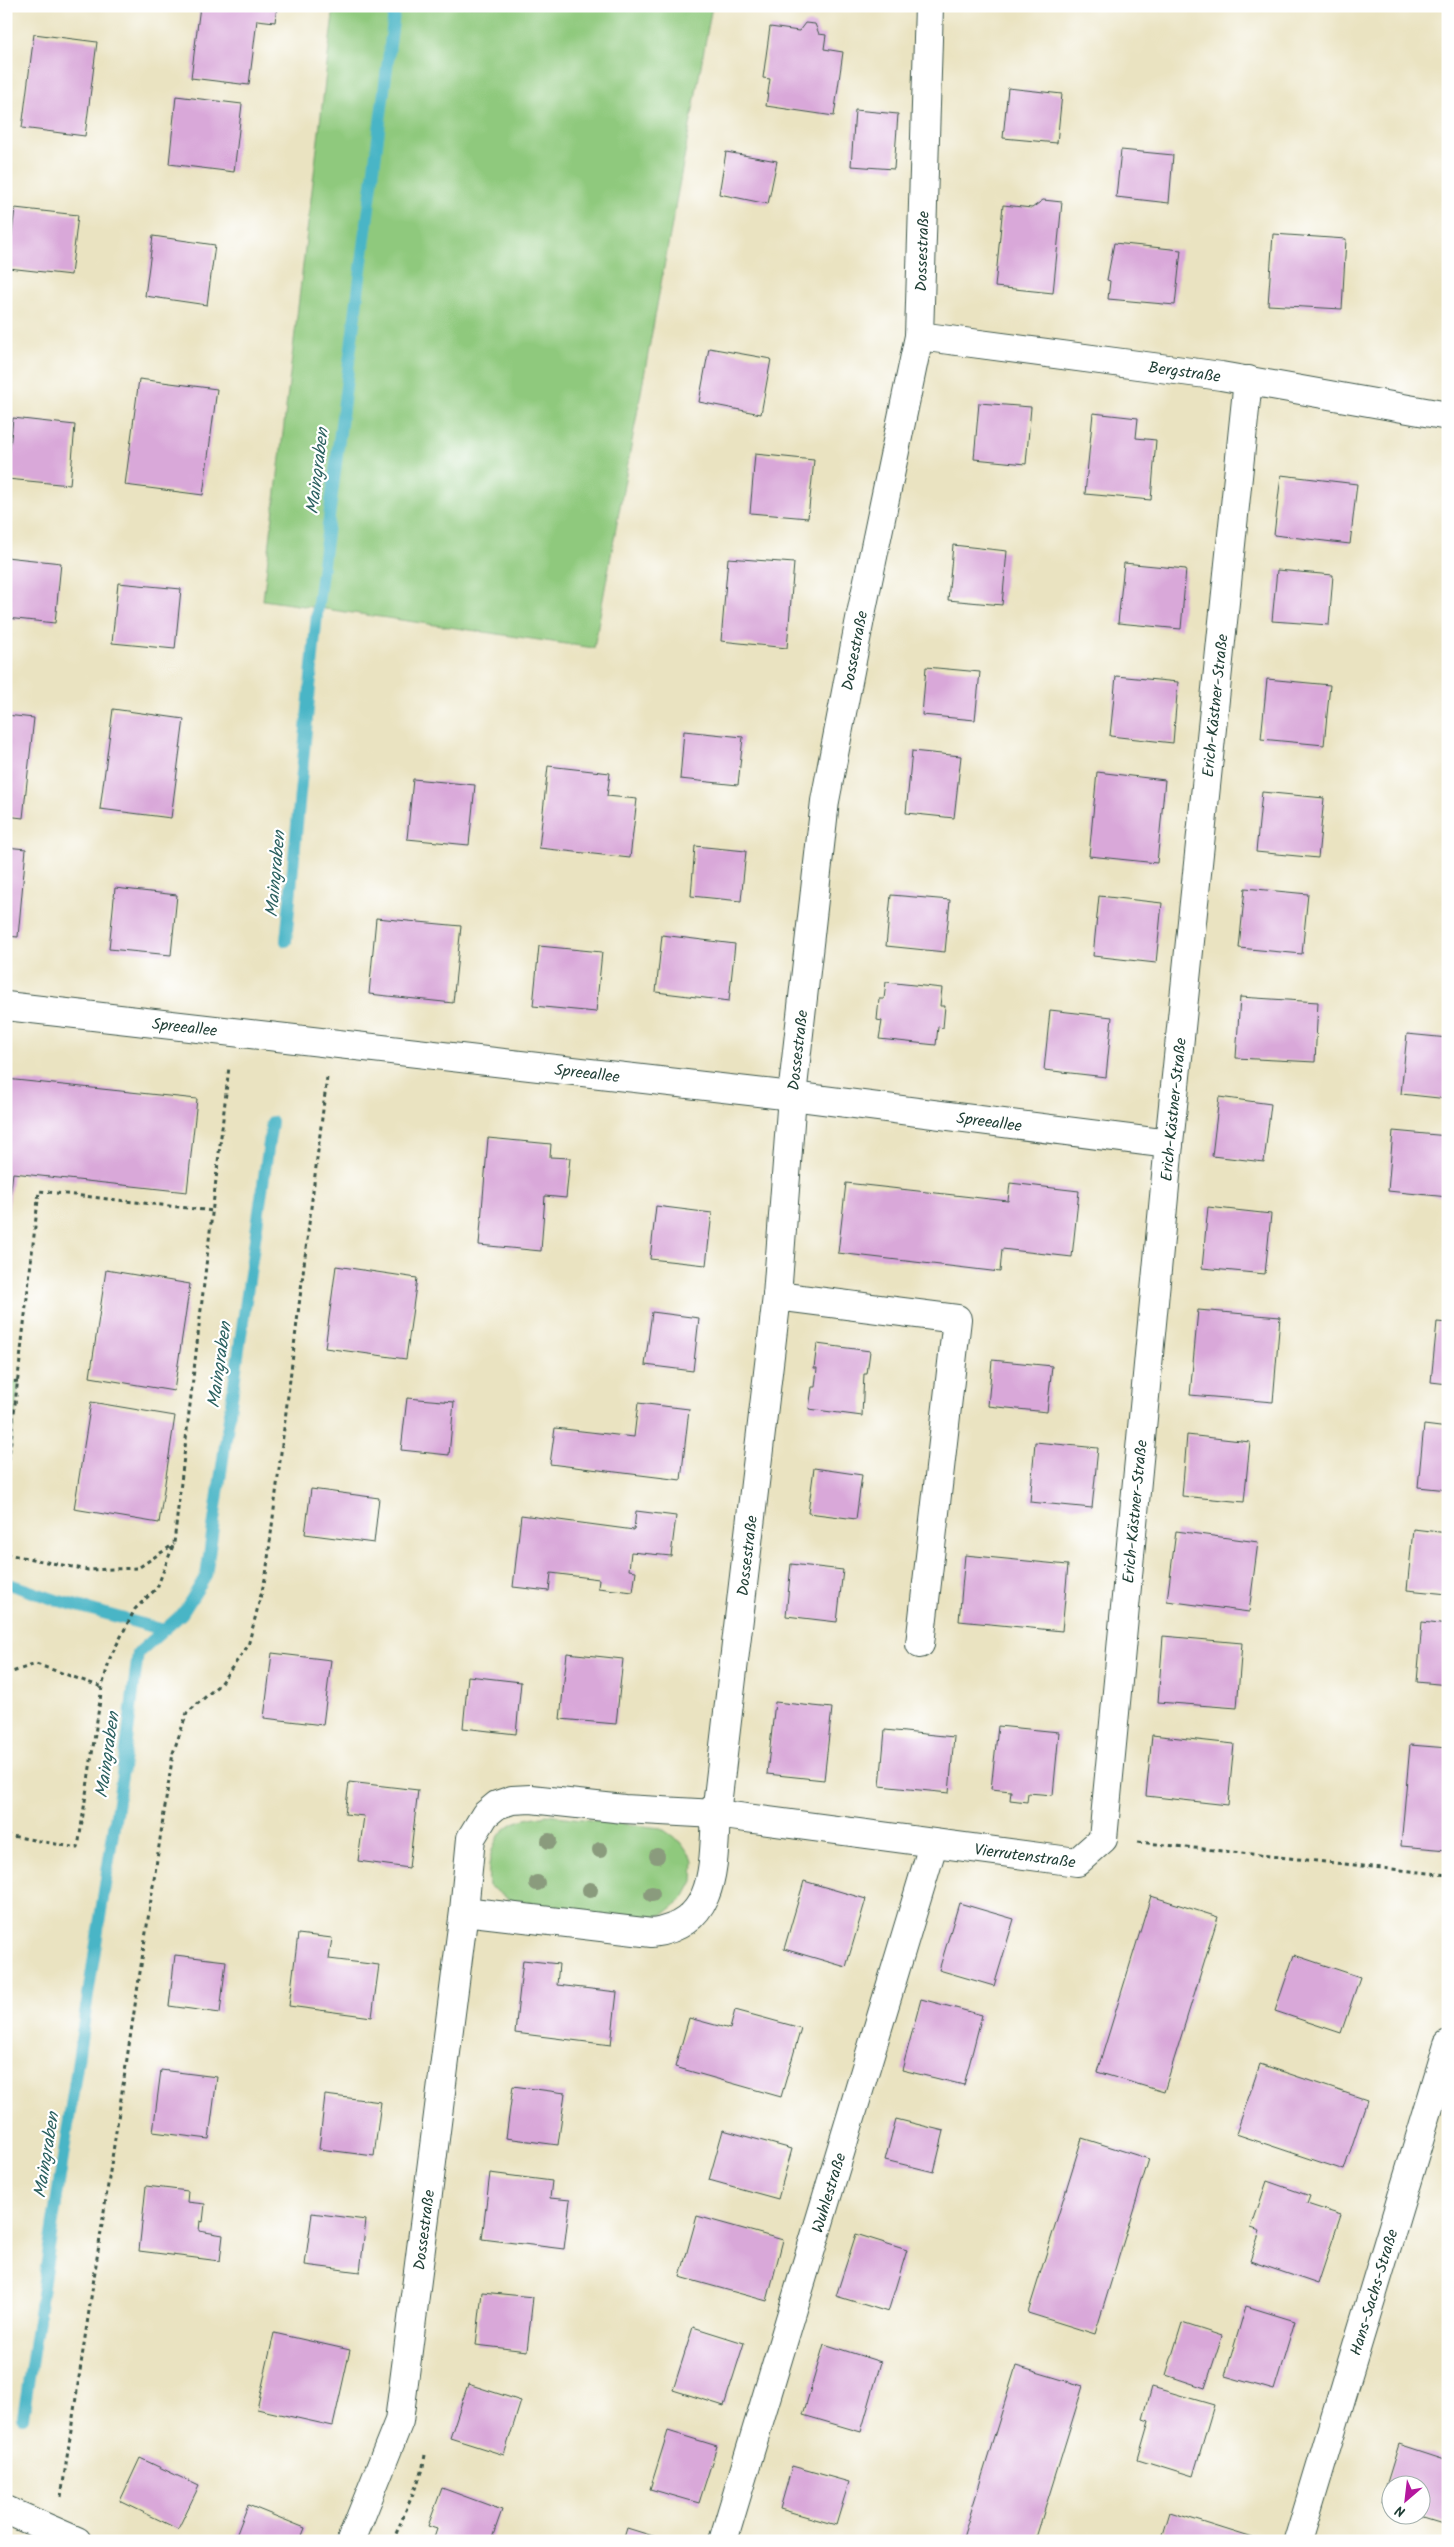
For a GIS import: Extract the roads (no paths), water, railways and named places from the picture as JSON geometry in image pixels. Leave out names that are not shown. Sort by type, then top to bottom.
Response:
[{"type":"street","name":"Dossestraße","points":[[464,1911],[652,1933],[669,1931],[684,1924],[699,1908],[705,1896],[713,1866],[716,1814],[777,1296],[792,1096],[825,800],[860,619],[919,336],[928,6]]},
{"type":"street","name":"Bergstraße","points":[[919,336],[1248,380],[1448,416]]},
{"type":"street","name":"Erich-Kästner-Straße","points":[[1103,1839],[1169,1144],[1248,380]]},
{"type":"street","name":"Spreeallee","points":[[6,1006],[792,1096],[1169,1144]]},
{"type":"street","points":[[777,1296],[957,1319],[920,1644]]},
{"type":"street","name":"Dossestraße","points":[[351,2541],[399,2420],[464,1911],[471,1838],[485,1815],[497,1805],[512,1800],[531,1799],[624,1809],[716,1814]]},
{"type":"street","name":"Vierrutenstraße","points":[[716,1814],[933,1845],[1077,1862],[1103,1839]]},
{"type":"street","name":"Wuhlestraße","points":[[723,2541],[933,1845]]},
{"type":"street","name":"Hans-Sachs-Straße","points":[[1298,2541],[1448,2044]]},
{"type":"street","points":[[6,2510],[66,2536]]},
{"type":"waterway","name":"Maingraben","points":[[286,941],[318,603],[395,6]]},
{"type":"waterway","name":"Maingraben","points":[[23,2417],[126,1749],[138,1653],[182,1614],[206,1576],[272,1122]]},
{"type":"waterway","points":[[6,1583],[56,1600],[164,1630]]}]
